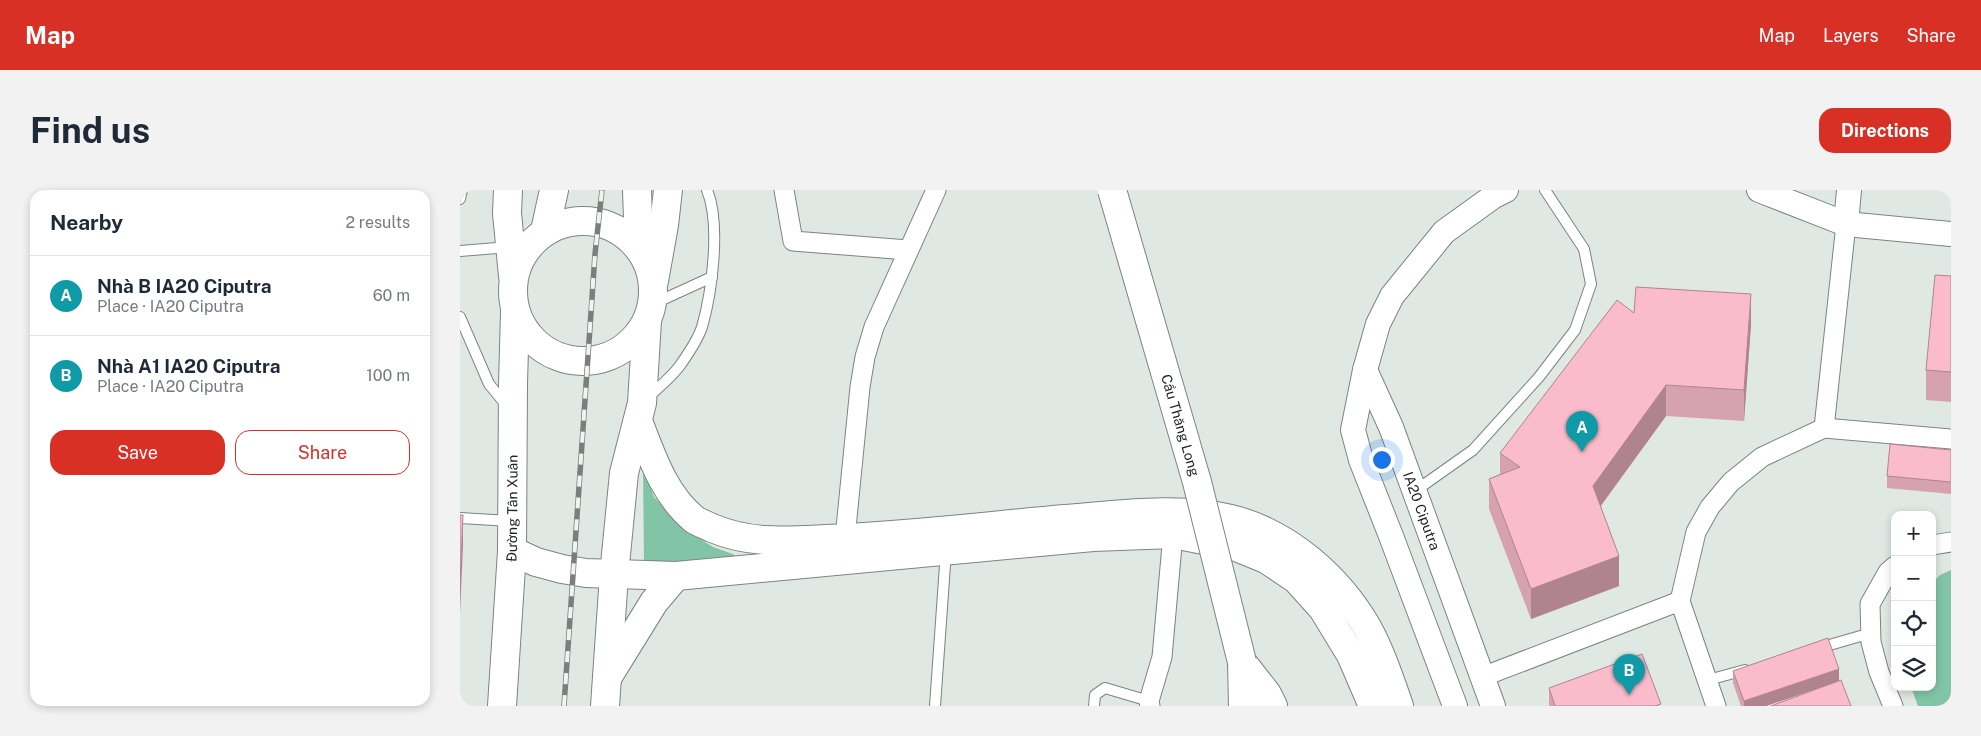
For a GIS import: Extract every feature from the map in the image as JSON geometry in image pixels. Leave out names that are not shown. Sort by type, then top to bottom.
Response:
[{"type":"main road","points":[[508,190],[507,213],[513,278],[512,295],[515,312],[523,329],[535,343],[551,354],[568,360],[587,361],[605,357],[622,349],[636,337],[651,303],[646,259],[639,248],[627,236],[612,226],[596,221],[578,220],[561,224],[545,231],[533,240],[524,251],[517,264],[513,278]]},
{"type":"main road","points":[[545,231],[554,190]]},
{"type":"main road","points":[[637,190],[639,248]]},
{"type":"main road","points":[[605,706],[614,575],[624,473],[640,412],[651,303],[668,190]]},
{"type":"main road","name":"Cầu Thăng Long","points":[[1112,190],[1197,482],[1242,662],[1243,706]]},
{"type":"main road","name":"Đường Tân Xuân","points":[[502,706],[512,551],[515,312]]},
{"type":"main road","points":[[640,412],[668,491],[679,505],[697,521],[732,536],[774,541],[845,538],[1119,514],[1184,513],[1231,519],[1265,531],[1296,549],[1327,575],[1348,600],[1368,628],[1384,664],[1399,706]]},
{"type":"main road","points":[[512,551],[536,562],[562,569],[614,575],[676,576],[1093,537],[1173,534],[1234,546],[1266,559],[1296,579],[1323,609],[1350,655],[1373,706]]},
{"type":"main road","points":[[607,678],[654,602],[676,576]]},
{"type":"main road","name":"Cầu Thăng Long","points":[[1242,662],[1267,694],[1273,706]]},
{"type":"street","points":[[784,190],[793,240],[908,250]]},
{"type":"street","points":[[845,538],[860,387],[865,357],[874,327],[936,190]]},
{"type":"street","points":[[1454,706],[1361,460],[1353,430],[1365,370],[1378,324],[1392,296],[1444,232],[1494,196],[1506,190]]},
{"type":"street","points":[[1759,190],[1846,224],[1951,234]]},
{"type":"street","points":[[1824,428],[1849,190]]},
{"type":"street","name":"IA20 Ciputra","points":[[1365,370],[1391,427],[1493,706]]},
{"type":"street","points":[[1716,706],[1680,601],[1696,532],[1710,507],[1731,482],[1762,457],[1824,428],[1951,440]]},
{"type":"street","points":[[1149,704],[1162,657],[1173,534]]},
{"type":"street","points":[[1936,544],[1951,542]]},
{"type":"street","points":[[1891,569],[1870,604],[1871,642],[1879,672],[1893,706]]},
{"type":"street","points":[[1482,677],[1680,601]]},
{"type":"lane","points":[[460,199],[462,190]]},
{"type":"lane","points":[[640,412],[680,366],[701,329],[712,277],[714,232],[710,196],[707,190]]},
{"type":"lane","points":[[1414,491],[1473,450],[1539,377],[1575,330],[1591,284],[1584,249],[1545,190]]},
{"type":"lane","points":[[460,251],[510,247]]},
{"type":"lane","points":[[651,303],[712,277]]},
{"type":"lane","points":[[460,317],[489,384],[513,414]]},
{"type":"lane","points":[[460,518],[512,521]]},
{"type":"lane","points":[[935,706],[946,550]]},
{"type":"lane","points":[[1807,652],[1871,633]]},
{"type":"lane","points":[[1708,680],[1753,667]]},
{"type":"lane","points":[[1094,706],[1095,696],[1105,688],[1149,704]]},
{"type":"green space","points":[[643,466],[654,497],[681,527],[713,547],[737,557],[644,565]]},
{"type":"green space","points":[[1951,570],[1951,706],[1918,706],[1912,691],[1936,691],[1936,579]]},
{"type":"building","points":[[1935,275],[1951,276],[1951,372],[1926,370]]},
{"type":"building","points":[[1636,287],[1751,294],[1744,390],[1666,385],[1593,486],[1619,556],[1531,589],[1489,479],[1520,467],[1500,453],[1617,300],[1634,313]]},
{"type":"building","points":[[1890,444],[1951,450],[1951,482],[1887,476]]},
{"type":"building","points":[[460,515],[463,515],[460,584]]},
{"type":"building","points":[[1828,638],[1839,669],[1744,701],[1733,671]]},
{"type":"building","points":[[1642,654],[1661,704],[1655,706],[1555,706],[1549,688]]},
{"type":"building","points":[[1841,680],[1851,706],[1771,706]]},
{"type":"railway","points":[[564,706],[595,254],[602,190]]},
{"type":"place","name":"Nhà B IA20 Ciputra","points":[[1582,452]]},
{"type":"place","name":"Nhà A1 IA20 Ciputra","points":[[1629,695]]}]
